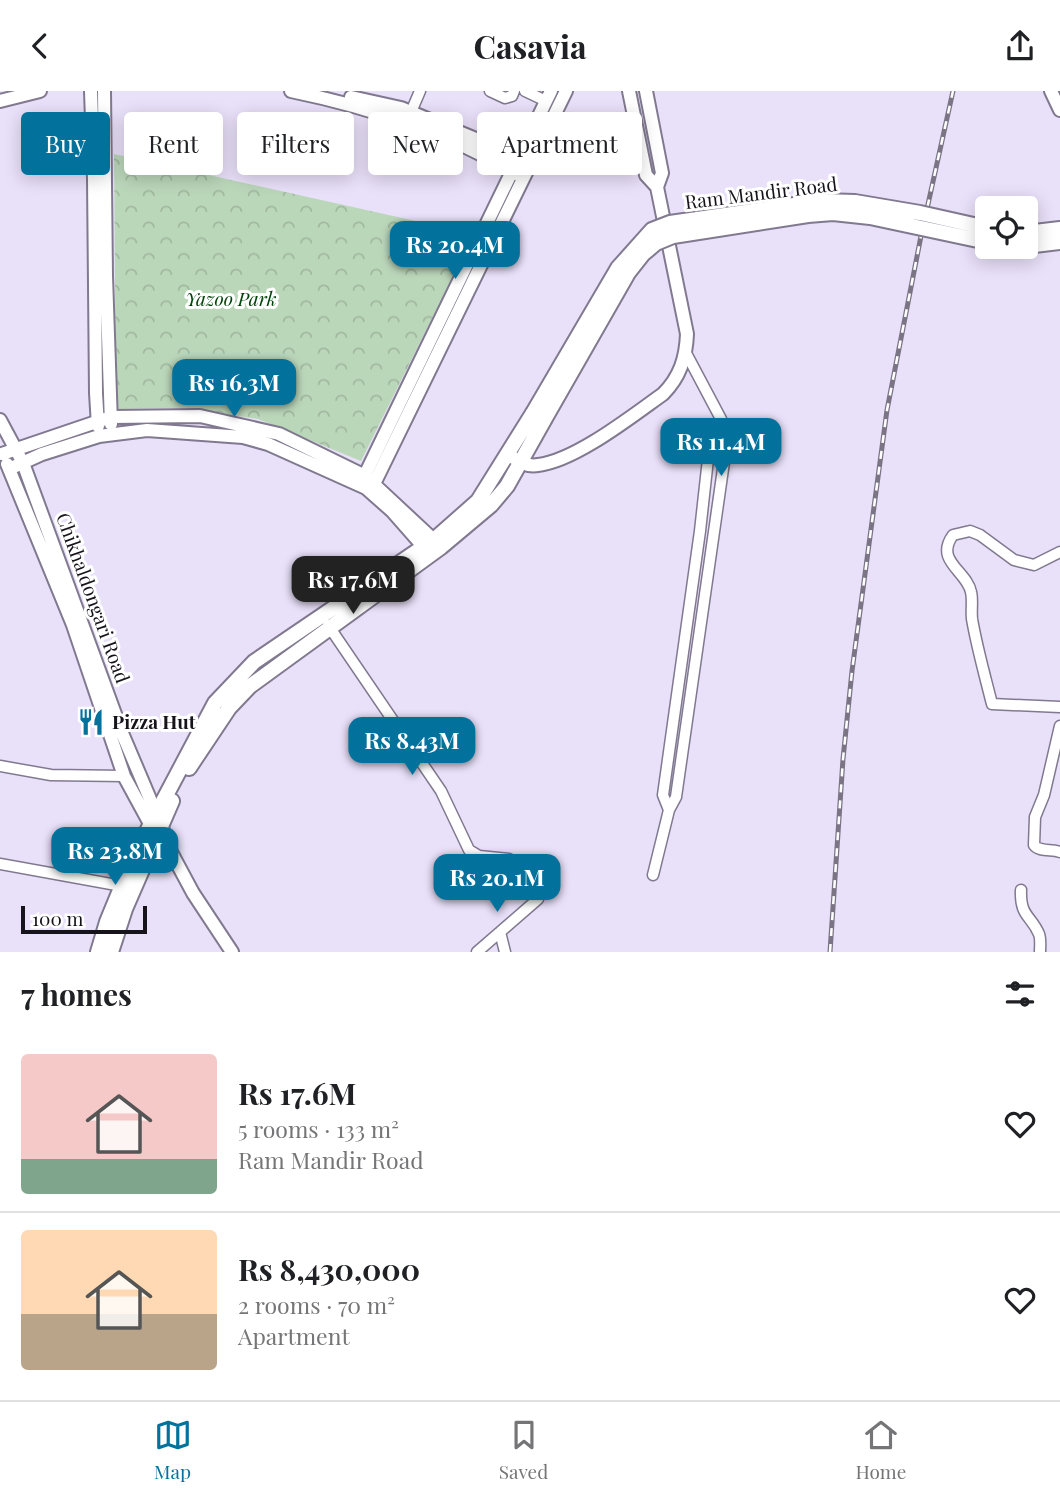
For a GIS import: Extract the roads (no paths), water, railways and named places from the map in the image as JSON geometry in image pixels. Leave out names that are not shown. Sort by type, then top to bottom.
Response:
[{"type":"main road","name":"Ram Mandir Road","points":[[539,417],[618,268],[652,230],[670,223],[822,201],[868,204],[975,226]]},
{"type":"main road","points":[[98,952],[122,886],[179,783],[229,708],[250,686],[326,621],[491,505],[507,487],[514,459],[628,273],[656,243],[673,236],[708,229],[833,213],[870,217],[975,239]]},
{"type":"main road","points":[[1038,232],[1060,229]]},
{"type":"main road","points":[[1038,245],[1060,242]]},
{"type":"main road","points":[[111,952],[156,825]]},
{"type":"street","points":[[0,100],[40,91]]},
{"type":"street","points":[[91,91],[106,436]]},
{"type":"street","points":[[104,91],[104,418]]},
{"type":"street","points":[[291,91],[346,103],[435,134],[477,154]]},
{"type":"street","points":[[323,91],[411,112],[420,91]]},
{"type":"street","points":[[491,91],[505,98],[512,96],[514,91]]},
{"type":"street","points":[[525,91],[548,96]]},
{"type":"street","points":[[554,112],[566,91]]},
{"type":"street","points":[[629,91],[646,175],[657,187]]},
{"type":"street","name":"Ram Mandir Road","points":[[514,459],[536,466],[577,451],[663,394],[673,383],[686,353],[687,334],[657,187],[662,173],[646,91]]},
{"type":"street","points":[[1051,91],[1060,110]]},
{"type":"street","points":[[367,484],[518,175]]},
{"type":"street","points":[[653,875],[669,810],[676,797],[726,448],[720,419],[686,353]]},
{"type":"street","points":[[1,453],[104,418],[200,417],[279,434],[367,484],[432,547]]},
{"type":"street","points":[[669,810],[663,795],[708,459],[720,419]]},
{"type":"street","name":"Chikhaldongari Road","points":[[0,420],[23,463],[156,825]]},
{"type":"street","points":[[9,469],[52,450],[106,436],[147,430],[243,437],[268,444],[367,484]]},
{"type":"street","name":"Chikhaldongari Road","points":[[1,453],[73,625],[124,776],[156,825],[189,886],[232,952]]},
{"type":"street","points":[[1060,552],[1034,565],[1014,560],[980,535],[970,531],[953,535],[949,541],[948,552],[952,566],[971,590],[971,615],[992,704],[1060,707]]},
{"type":"street","points":[[326,621],[440,792],[469,850],[479,856],[509,859],[538,899],[477,952]]},
{"type":"street","points":[[685,645],[698,646]]},
{"type":"street","points":[[1060,726],[1044,795],[1035,817],[1034,845],[1041,850],[1052,849],[1060,852]]},
{"type":"street","points":[[0,766],[51,775],[124,776]]},
{"type":"street","points":[[0,864],[122,886]]},
{"type":"street","points":[[527,883],[551,881]]},
{"type":"street","points":[[1021,890],[1026,916],[1040,935],[1040,952]]},
{"type":"street","points":[[500,932],[505,952]]},
{"type":"railway","points":[[830,952],[843,759],[852,671],[887,410],[953,91]]},
{"type":"place","name":"Pizza Hut","points":[[91,722]]},
{"type":"park label","name":"Yazoo Park","points":[[231,299]]}]
